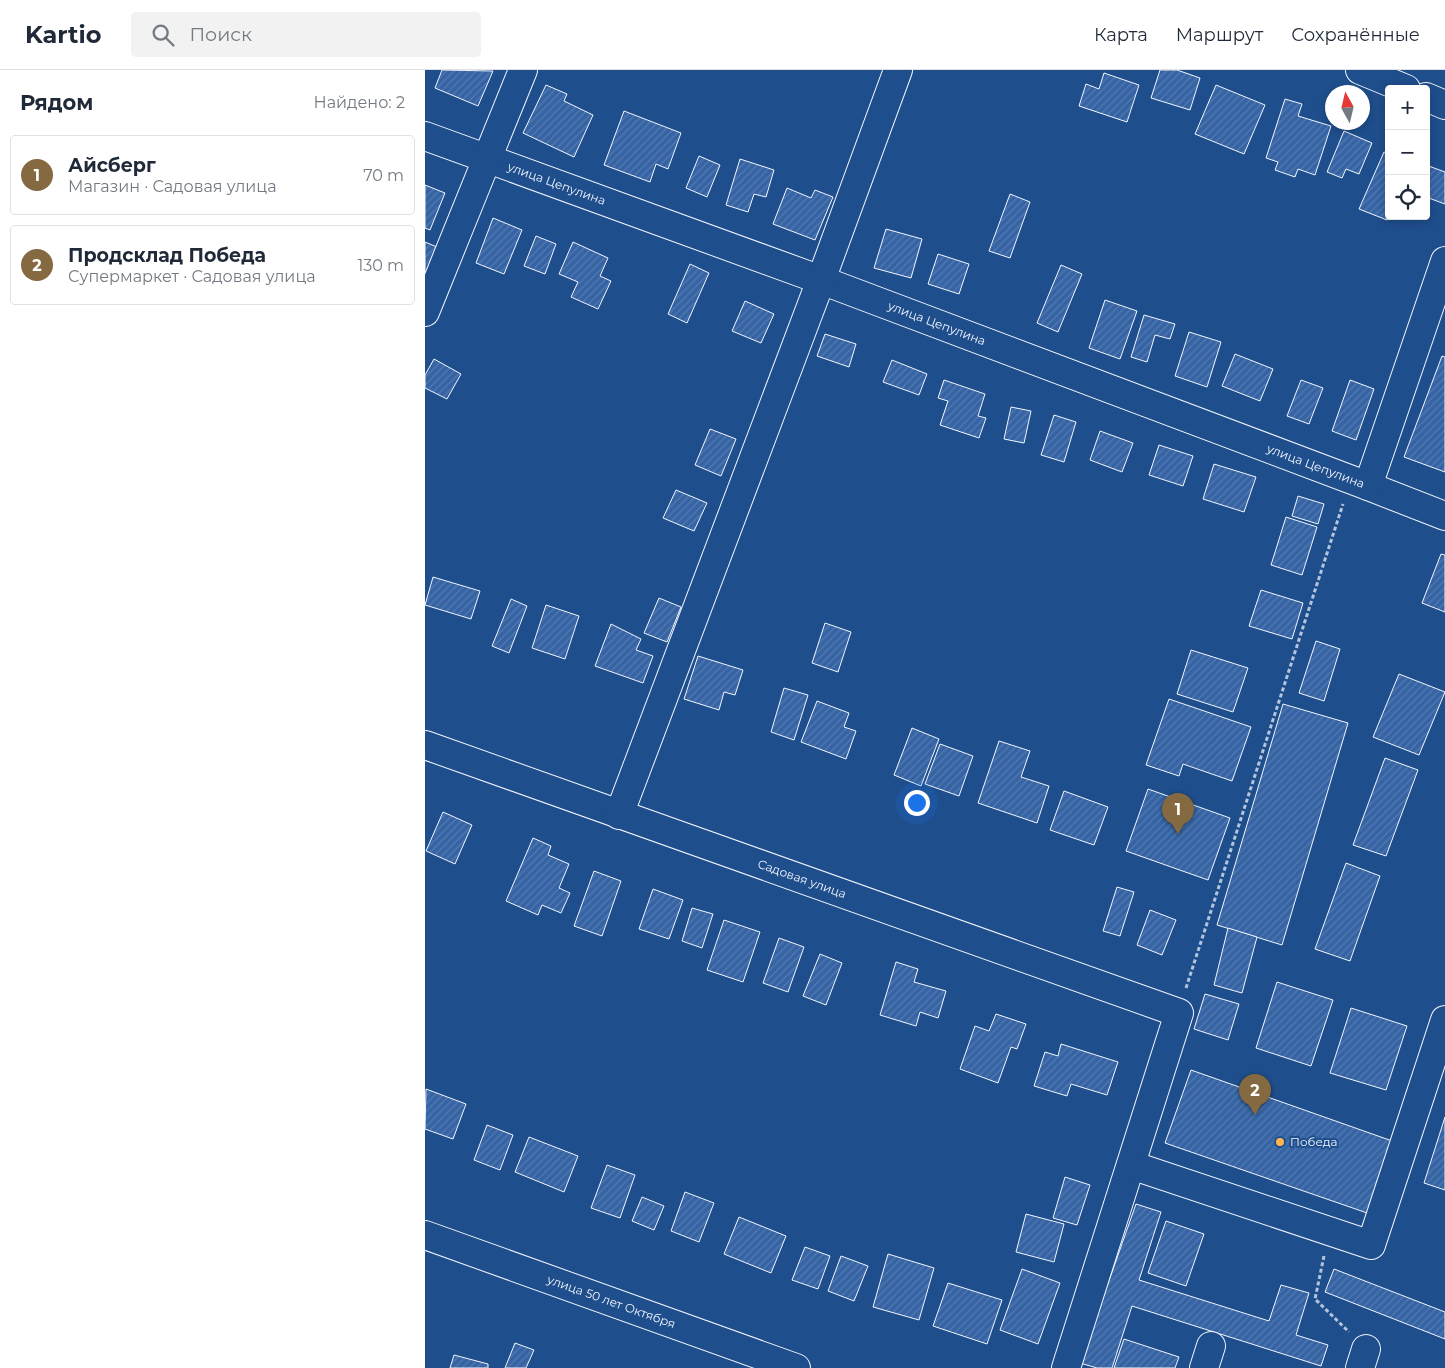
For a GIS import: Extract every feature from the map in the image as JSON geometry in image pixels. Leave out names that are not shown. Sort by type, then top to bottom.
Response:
[{"type":"street","points":[[425,312],[523,70]]},
{"type":"street","points":[[619,814],[821,280],[897,70]]},
{"type":"street","points":[[1360,70],[1396,85]]},
{"type":"street","points":[[1430,98],[1445,104]]},
{"type":"street","name":"улица Цепулина","points":[[425,136],[821,280],[1445,516]]},
{"type":"street","points":[[1359,483],[1445,261]]},
{"type":"street","name":"Садовая улица","points":[[425,745],[1179,1013]]},
{"type":"street","points":[[1066,1368],[1179,1013]]},
{"type":"street","points":[[1131,1165],[1371,1245],[1445,1020]]},
{"type":"street","name":"улица 50 лет Октября","points":[[425,1235],[796,1368]]},
{"type":"path","points":[[1179,1013],[1359,483]]},
{"type":"path","points":[[1330,1231],[1315,1299],[1363,1358]]},
{"type":"building","points":[[442,70],[493,71],[478,106],[435,88]]},
{"type":"building","points":[[1160,70],[1177,70],[1200,78],[1190,110],[1151,98]]},
{"type":"building","points":[[1104,73],[1139,85],[1127,122],[1079,106],[1086,84],[1099,89]]},
{"type":"building","points":[[546,85],[567,94],[564,101],[593,115],[574,157],[523,133]]},
{"type":"building","points":[[1216,85],[1265,105],[1244,154],[1195,134]]},
{"type":"building","points":[[1285,99],[1302,104],[1298,116],[1325,124],[1325,130],[1330,130],[1315,175],[1298,169],[1295,177],[1275,170],[1278,162],[1266,158]]},
{"type":"building","points":[[624,111],[681,133],[668,169],[656,164],[650,182],[604,165]]},
{"type":"building","points":[[1344,131],[1372,143],[1359,174],[1346,169],[1342,178],[1327,172]]},
{"type":"building","points":[[1384,152],[1385,152],[1385,219],[1359,209]]},
{"type":"building","points":[[699,156],[720,165],[707,197],[686,188]]},
{"type":"building","points":[[740,159],[774,170],[766,197],[754,194],[748,212],[726,205]]},
{"type":"building","points":[[1430,166],[1445,172],[1445,204],[1430,198]]},
{"type":"building","points":[[425,185],[445,193],[430,230],[425,228]]},
{"type":"building","points":[[787,188],[811,198],[815,190],[833,197],[815,240],[773,224]]},
{"type":"building","points":[[1010,194],[1030,202],[1010,258],[989,251]]},
{"type":"building","points":[[493,218],[522,230],[504,274],[476,263]]},
{"type":"building","points":[[886,229],[922,239],[911,278],[874,268]]},
{"type":"building","points":[[536,236],[556,244],[545,274],[524,266]]},
{"type":"building","points":[[425,242],[437,247],[425,276]]},
{"type":"building","points":[[573,242],[608,258],[600,276],[611,281],[598,309],[571,297],[578,282],[559,274]]},
{"type":"building","points":[[938,254],[969,264],[959,294],[928,284]]},
{"type":"building","points":[[690,264],[709,273],[687,323],[668,314]]},
{"type":"building","points":[[1061,265],[1082,274],[1058,332],[1037,323]]},
{"type":"building","points":[[1105,300],[1137,311],[1120,359],[1089,348]]},
{"type":"building","points":[[745,301],[774,314],[761,343],[732,331]]},
{"type":"building","points":[[1144,315],[1175,324],[1170,339],[1155,335],[1147,362],[1131,357]]},
{"type":"building","points":[[1189,332],[1221,342],[1207,387],[1175,376]]},
{"type":"building","points":[[825,334],[856,344],[849,367],[817,356]]},
{"type":"building","points":[[1235,354],[1273,369],[1260,401],[1222,386]]},
{"type":"building","points":[[1442,356],[1445,357],[1445,472],[1404,457]]},
{"type":"building","points":[[434,359],[461,374],[447,399],[425,388],[425,375]]},
{"type":"building","points":[[892,360],[927,374],[919,395],[883,382]]},
{"type":"building","points":[[944,380],[985,394],[978,416],[986,418],[979,438],[940,425],[948,401],[938,398]]},
{"type":"building","points":[[1301,380],[1323,388],[1309,424],[1287,416]]},
{"type":"building","points":[[1350,380],[1374,389],[1356,440],[1332,431]]},
{"type":"building","points":[[1011,407],[1031,411],[1024,443],[1004,439]]},
{"type":"building","points":[[1054,415],[1076,422],[1064,462],[1041,455]]},
{"type":"building","points":[[710,429],[736,439],[721,476],[695,465]]},
{"type":"building","points":[[1100,431],[1133,443],[1122,472],[1090,460]]},
{"type":"building","points":[[1159,445],[1193,456],[1183,486],[1149,475]]},
{"type":"building","points":[[1214,464],[1256,477],[1244,512],[1203,499]]},
{"type":"building","points":[[676,490],[707,503],[694,531],[663,518]]},
{"type":"building","points":[[1298,496],[1324,504],[1318,524],[1292,516]]},
{"type":"building","points":[[1286,517],[1317,527],[1302,575],[1271,565]]},
{"type":"building","points":[[1441,554],[1445,555],[1445,612],[1422,603]]},
{"type":"building","points":[[433,577],[480,591],[471,619],[425,605]]},
{"type":"building","points":[[1261,590],[1303,603],[1292,639],[1249,626]]},
{"type":"building","points":[[659,598],[681,607],[667,642],[644,633]]},
{"type":"building","points":[[511,599],[527,606],[509,653],[492,646]]},
{"type":"building","points":[[546,605],[579,616],[565,659],[532,648]]},
{"type":"building","points":[[825,623],[851,632],[838,672],[812,663]]},
{"type":"building","points":[[611,624],[641,639],[636,650],[653,656],[643,683],[595,666]]},
{"type":"building","points":[[1316,641],[1340,649],[1324,701],[1299,693]]},
{"type":"building","points":[[1191,650],[1248,668],[1233,712],[1177,694]]},
{"type":"building","points":[[698,656],[743,670],[735,695],[724,692],[719,710],[684,699]]},
{"type":"building","points":[[1399,674],[1445,692],[1419,755],[1373,737]]},
{"type":"building","points":[[784,688],[808,695],[794,740],[771,732]]},
{"type":"building","points":[[1169,699],[1251,727],[1232,781],[1183,764],[1179,776],[1146,765]]},
{"type":"building","points":[[817,701],[849,713],[844,727],[856,731],[846,759],[801,742]]},
{"type":"building","points":[[1283,704],[1348,723],[1282,945],[1217,925]]},
{"type":"building","points":[[912,728],[939,739],[921,786],[894,775]]},
{"type":"building","points":[[999,741],[1030,751],[1021,777],[1049,786],[1037,823],[978,803]]},
{"type":"building","points":[[940,744],[973,756],[959,796],[925,784]]},
{"type":"building","points":[[1385,758],[1418,770],[1386,856],[1353,845]]},
{"type":"building","points":[[1148,789],[1230,818],[1208,880],[1126,851]]},
{"type":"building","points":[[1064,791],[1108,807],[1094,845],[1050,830]]},
{"type":"building","points":[[443,812],[472,825],[455,864],[426,851]]},
{"type":"building","points":[[533,838],[551,846],[548,855],[569,864],[559,888],[570,893],[561,913],[542,905],[538,915],[506,901]]},
{"type":"building","points":[[1346,863],[1380,876],[1350,961],[1315,949]]},
{"type":"building","points":[[594,871],[621,881],[602,936],[574,926]]},
{"type":"building","points":[[1117,887],[1134,892],[1120,936],[1103,931]]},
{"type":"building","points":[[653,889],[683,900],[669,939],[639,929]]},
{"type":"building","points":[[692,908],[713,914],[702,948],[682,941]]},
{"type":"building","points":[[1150,910],[1176,920],[1162,955],[1137,945]]},
{"type":"building","points":[[724,920],[760,932],[743,982],[707,970]]},
{"type":"building","points":[[1228,928],[1257,937],[1242,993],[1214,985]]},
{"type":"building","points":[[779,938],[804,947],[788,992],[763,983]]},
{"type":"building","points":[[820,954],[842,963],[826,1005],[803,996]]},
{"type":"building","points":[[896,962],[918,969],[914,982],[946,991],[938,1018],[920,1012],[916,1026],[880,1015]]},
{"type":"building","points":[[1277,982],[1333,1000],[1311,1066],[1256,1048]]},
{"type":"building","points":[[1205,994],[1239,1004],[1228,1040],[1194,1029]]},
{"type":"building","points":[[1351,1008],[1407,1026],[1386,1090],[1330,1073]]},
{"type":"building","points":[[996,1014],[1026,1024],[1017,1049],[1011,1047],[998,1083],[960,1069],[975,1026],[989,1031]]},
{"type":"building","points":[[1061,1044],[1118,1062],[1107,1095],[1071,1084],[1067,1096],[1034,1086],[1045,1052],[1058,1056]]},
{"type":"building","name":"Победа","points":[[1191,1070],[1395,1142],[1370,1214],[1165,1143]]},
{"type":"building","points":[[426,1089],[466,1104],[453,1139],[425,1129]]},
{"type":"building","points":[[1445,1117],[1445,1190],[1424,1183]]},
{"type":"building","points":[[487,1125],[513,1135],[500,1170],[474,1160]]},
{"type":"building","points":[[529,1137],[578,1156],[564,1192],[515,1172]]},
{"type":"building","points":[[607,1165],[635,1175],[620,1218],[591,1208]]},
{"type":"building","points":[[1065,1177],[1090,1185],[1077,1225],[1053,1218]]},
{"type":"building","points":[[685,1192],[714,1203],[699,1242],[671,1231]]},
{"type":"building","points":[[642,1197],[664,1206],[654,1230],[632,1221]]},
{"type":"building","points":[[1136,1204],[1161,1212],[1139,1280],[1269,1321],[1281,1285],[1309,1293],[1296,1335],[1328,1345],[1321,1366],[1132,1306],[1112,1368],[1097,1368],[1080,1363]]},
{"type":"building","points":[[1026,1214],[1064,1224],[1054,1262],[1016,1252]]},
{"type":"building","points":[[739,1217],[786,1236],[771,1273],[724,1254]]},
{"type":"building","points":[[1166,1221],[1204,1234],[1186,1286],[1148,1273]]},
{"type":"building","points":[[805,1247],[830,1256],[818,1289],[792,1280]]},
{"type":"building","points":[[888,1254],[934,1268],[919,1320],[873,1307]]},
{"type":"building","points":[[841,1256],[868,1266],[854,1301],[828,1291]]},
{"type":"building","points":[[1022,1269],[1060,1283],[1038,1344],[1000,1330]]},
{"type":"building","points":[[1334,1269],[1445,1312],[1445,1339],[1325,1292]]},
{"type":"building","points":[[948,1283],[1002,1300],[987,1344],[933,1326]]},
{"type":"building","points":[[1124,1339],[1179,1357],[1175,1368],[1114,1368]]},
{"type":"building","points":[[515,1343],[534,1350],[526,1368],[505,1368]]},
{"type":"building","points":[[454,1355],[488,1364],[488,1368],[450,1368]]},
{"type":"place","name":"Айсберг","points":[[1178,834]]},
{"type":"place","name":"Продсклад Победа","points":[[1255,1115]]},
{"type":"place","name":"Победа","points":[[1280,1142]]}]
